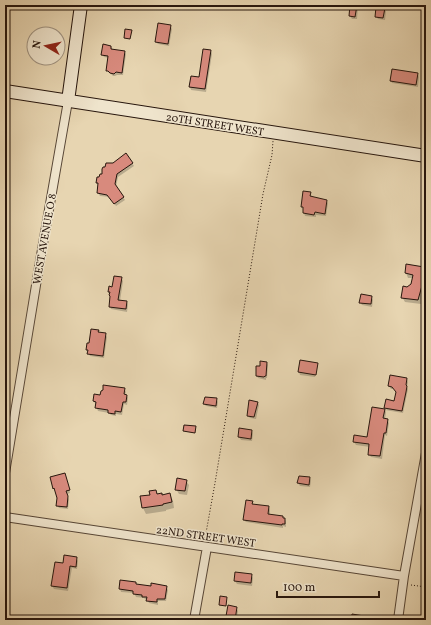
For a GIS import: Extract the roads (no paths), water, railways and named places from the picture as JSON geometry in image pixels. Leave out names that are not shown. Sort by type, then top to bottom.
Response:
[{"type":"main road","name":"WEST AVENUE O 8","points":[[68,100],[81,5]]},
{"type":"main road","name":"20TH STREET WEST","points":[[5,91],[426,156]]},
{"type":"street","name":"WEST AVENUE O 8","points":[[5,473],[68,100]]},
{"type":"street","points":[[398,620],[404,576],[426,453]]},
{"type":"street","name":"22ND STREET WEST","points":[[5,517],[404,576]]},
{"type":"street","points":[[194,620],[203,547]]}]
